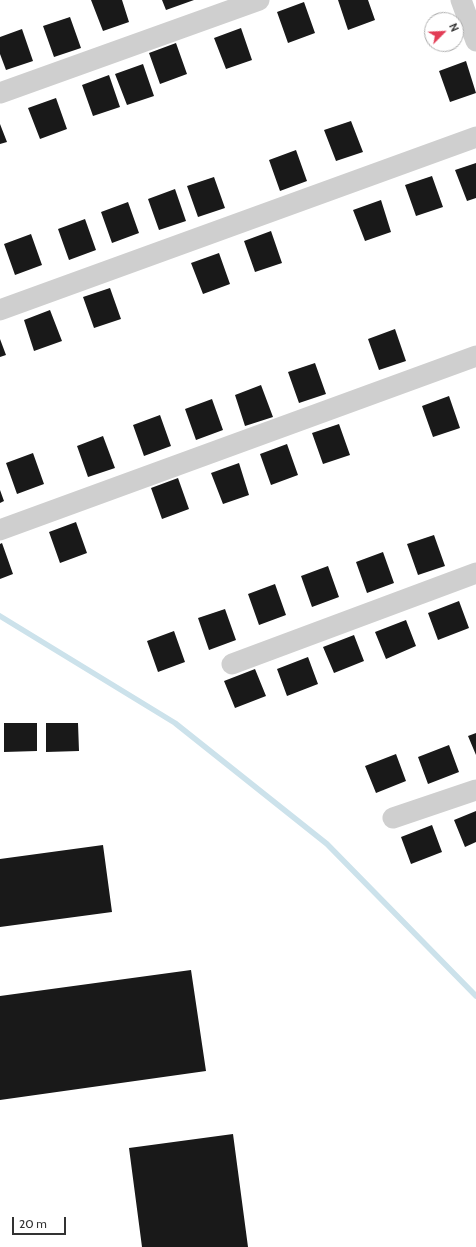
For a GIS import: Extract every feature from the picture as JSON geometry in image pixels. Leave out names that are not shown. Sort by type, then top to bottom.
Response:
[{"type":"street","points":[[0,93],[259,0]]},
{"type":"street","points":[[461,0],[476,41]]},
{"type":"street","points":[[0,310],[476,137]]},
{"type":"street","points":[[0,530],[476,356]]},
{"type":"street","points":[[232,664],[476,573]]},
{"type":"street","points":[[393,818],[476,790]]},
{"type":"building","points":[[91,0],[122,0],[129,22],[103,31]]},
{"type":"building","points":[[162,0],[194,0],[166,10]]},
{"type":"building","points":[[338,0],[368,0],[375,20],[348,30]]},
{"type":"building","points":[[304,2],[315,33],[288,43],[277,12]]},
{"type":"building","points":[[70,17],[81,48],[54,57],[43,26]]},
{"type":"building","points":[[241,28],[252,60],[226,69],[214,38]]},
{"type":"building","points":[[22,29],[33,61],[6,70],[0,54],[0,37]]},
{"type":"building","points":[[176,43],[187,74],[160,84],[149,53]]},
{"type":"building","points":[[466,61],[476,93],[450,102],[439,71]]},
{"type":"building","points":[[143,64],[154,96],[127,105],[115,74]]},
{"type":"building","points":[[109,75],[120,107],[93,116],[82,85]]},
{"type":"building","points":[[56,98],[67,129],[40,139],[28,108]]},
{"type":"building","points":[[351,121],[363,152],[336,161],[324,130]]},
{"type":"building","points":[[0,124],[7,142],[0,144]]},
{"type":"building","points":[[296,150],[307,181],[280,191],[269,160]]},
{"type":"building","points":[[476,163],[476,198],[467,201],[455,170]]},
{"type":"building","points":[[432,176],[443,207],[416,216],[405,185]]},
{"type":"building","points":[[214,177],[225,208],[198,217],[187,186]]},
{"type":"building","points":[[175,189],[186,221],[159,230],[148,199]]},
{"type":"building","points":[[381,200],[391,232],[365,241],[353,210]]},
{"type":"building","points":[[128,202],[139,233],[112,243],[101,212]]},
{"type":"building","points":[[85,219],[96,250],[69,260],[58,229]]},
{"type":"building","points":[[271,231],[282,263],[255,272],[244,241]]},
{"type":"building","points":[[31,234],[42,265],[15,275],[4,244]]},
{"type":"building","points":[[219,253],[230,284],[203,294],[191,263]]},
{"type":"building","points":[[110,288],[121,319],[94,328],[83,297]]},
{"type":"building","points":[[50,310],[62,341],[34,351],[24,320]]},
{"type":"building","points":[[395,329],[406,361],[379,370],[368,339]]},
{"type":"building","points":[[0,339],[6,355],[0,357]]},
{"type":"building","points":[[315,363],[326,394],[299,403],[288,372]]},
{"type":"building","points":[[261,385],[273,417],[245,426],[235,395]]},
{"type":"building","points":[[449,396],[460,428],[433,437],[422,406]]},
{"type":"building","points":[[212,399],[223,430],[196,440],[185,409]]},
{"type":"building","points":[[160,415],[171,446],[144,456],[133,425]]},
{"type":"building","points":[[339,424],[350,455],[323,464],[312,433]]},
{"type":"building","points":[[103,436],[115,468],[88,477],[77,446]]},
{"type":"building","points":[[287,444],[298,475],[271,485],[260,454]]},
{"type":"building","points":[[33,453],[44,484],[17,494],[6,463]]},
{"type":"building","points":[[239,463],[249,495],[223,504],[211,473]]},
{"type":"building","points":[[178,478],[189,509],[162,519],[151,488]]},
{"type":"building","points":[[0,490],[4,501],[0,503]]},
{"type":"building","points":[[76,522],[87,553],[60,563],[49,532]]},
{"type":"building","points":[[434,535],[445,566],[418,575],[407,544]]},
{"type":"building","points":[[2,543],[13,574],[0,579],[0,544]]},
{"type":"building","points":[[383,552],[394,583],[367,593],[356,562]]},
{"type":"building","points":[[328,566],[339,597],[312,607],[301,576]]},
{"type":"building","points":[[275,584],[286,615],[259,625],[248,594]]},
{"type":"building","points":[[459,601],[469,628],[438,640],[428,613]]},
{"type":"building","points":[[225,609],[236,640],[209,650],[198,618]]},
{"type":"building","points":[[406,620],[416,646],[386,659],[375,632]]},
{"type":"building","points":[[174,631],[185,662],[158,672],[147,641]]},
{"type":"building","points":[[354,635],[364,661],[334,673],[323,647]]},
{"type":"building","points":[[308,657],[318,684],[287,696],[277,669]]},
{"type":"building","points":[[255,669],[266,696],[235,708],[224,681]]},
{"type":"building","points":[[4,723],[37,723],[37,751],[4,752]]},
{"type":"building","points":[[46,723],[78,723],[79,751],[46,752]]},
{"type":"building","points":[[476,733],[476,755],[468,736]]},
{"type":"building","points":[[449,745],[459,772],[428,784],[418,757]]},
{"type":"building","points":[[396,754],[406,781],[376,793],[365,766]]},
{"type":"building","points":[[476,811],[476,842],[465,847],[454,820]]},
{"type":"building","points":[[432,825],[442,852],[411,864],[401,837]]},
{"type":"building","points":[[103,845],[112,912],[0,927],[0,859]]},
{"type":"building","points":[[191,970],[206,1071],[0,1100],[0,996]]},
{"type":"building","points":[[233,1134],[248,1247],[142,1247],[129,1148]]},
{"type":"waterway","points":[[0,616],[175,723],[327,844],[476,996]]}]
